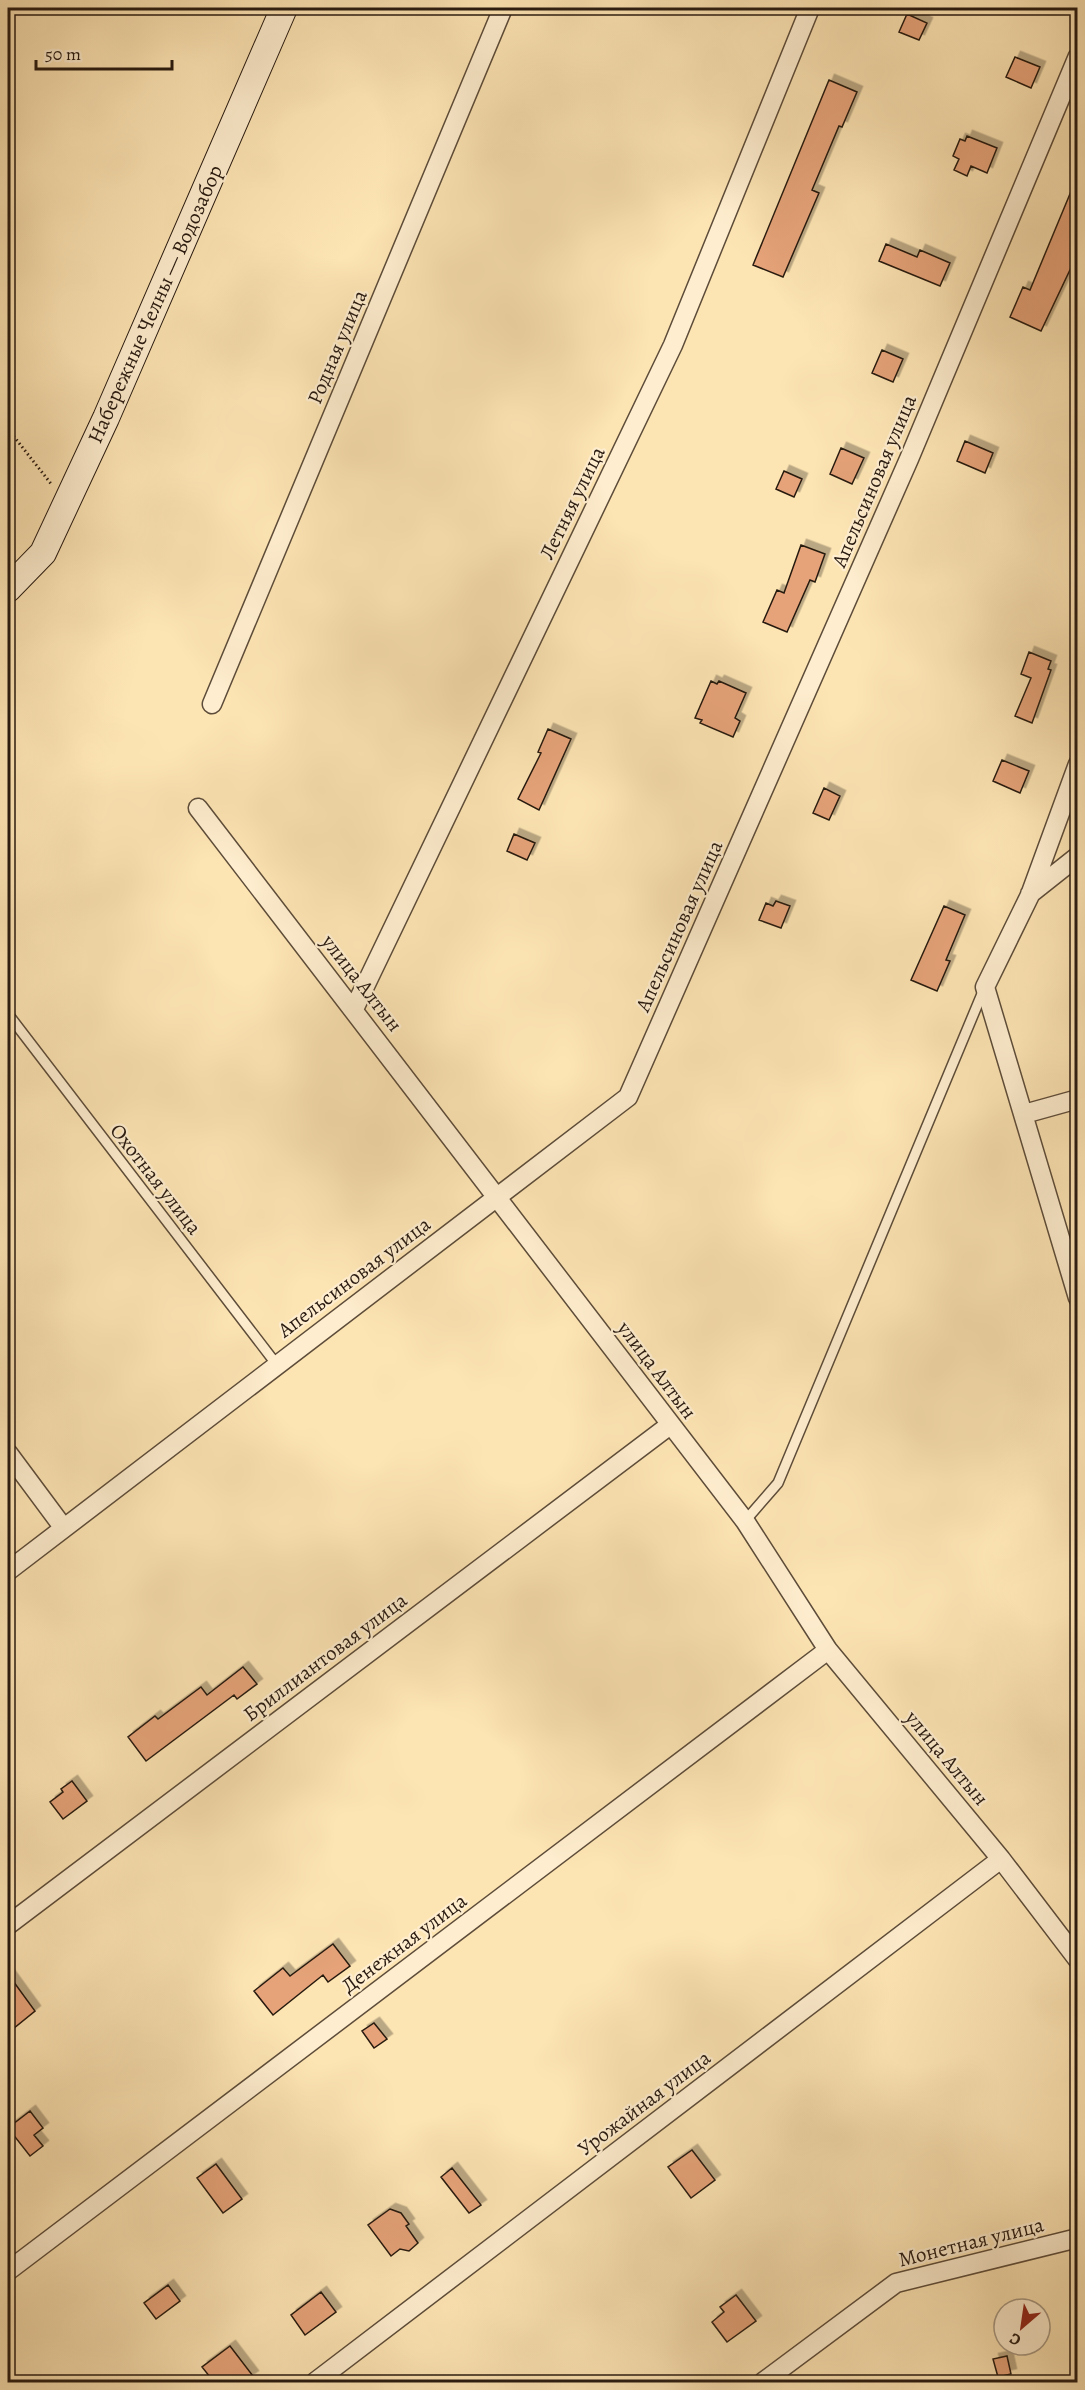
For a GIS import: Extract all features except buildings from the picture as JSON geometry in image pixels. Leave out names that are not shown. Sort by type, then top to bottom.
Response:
[{"type":"main road","name":"Набережные Челны — Водозабор","points":[[8,589],[43,553],[106,418],[284,8]]},
{"type":"street","name":"Родная улица","points":[[212,704],[503,8]]},
{"type":"street","name":"Летняя улица","points":[[354,1009],[672,345],[810,8]]},
{"type":"street","name":"Апельсиновая улица","points":[[8,1571],[628,1097],[909,459],[1077,56]]},
{"type":"street","points":[[1077,764],[1030,895],[985,987],[1077,1298]]},
{"type":"street","name":"улица Алтын","points":[[198,808],[745,1521],[828,1650],[1000,1859],[1077,1960]]},
{"type":"street","points":[[1030,895],[1077,856]]},
{"type":"street","points":[[1024,1114],[1077,1099]]},
{"type":"street","name":"Бриллиантовая улица","points":[[8,1925],[670,1425]]},
{"type":"street","points":[[8,1453],[63,1527]]},
{"type":"street","name":"Денежная улица","points":[[8,2271],[828,1650]]},
{"type":"street","name":"Урожайная улица","points":[[315,2382],[1000,1859]]},
{"type":"street","name":"Монетная улица","points":[[763,2382],[896,2283],[1077,2238]]},
{"type":"lane","points":[[745,1521],[778,1483],[985,987]]},
{"type":"lane","name":"Охотная улица","points":[[8,1014],[277,1365]]},
{"type":"path","points":[[8,429],[66,503]]}]
